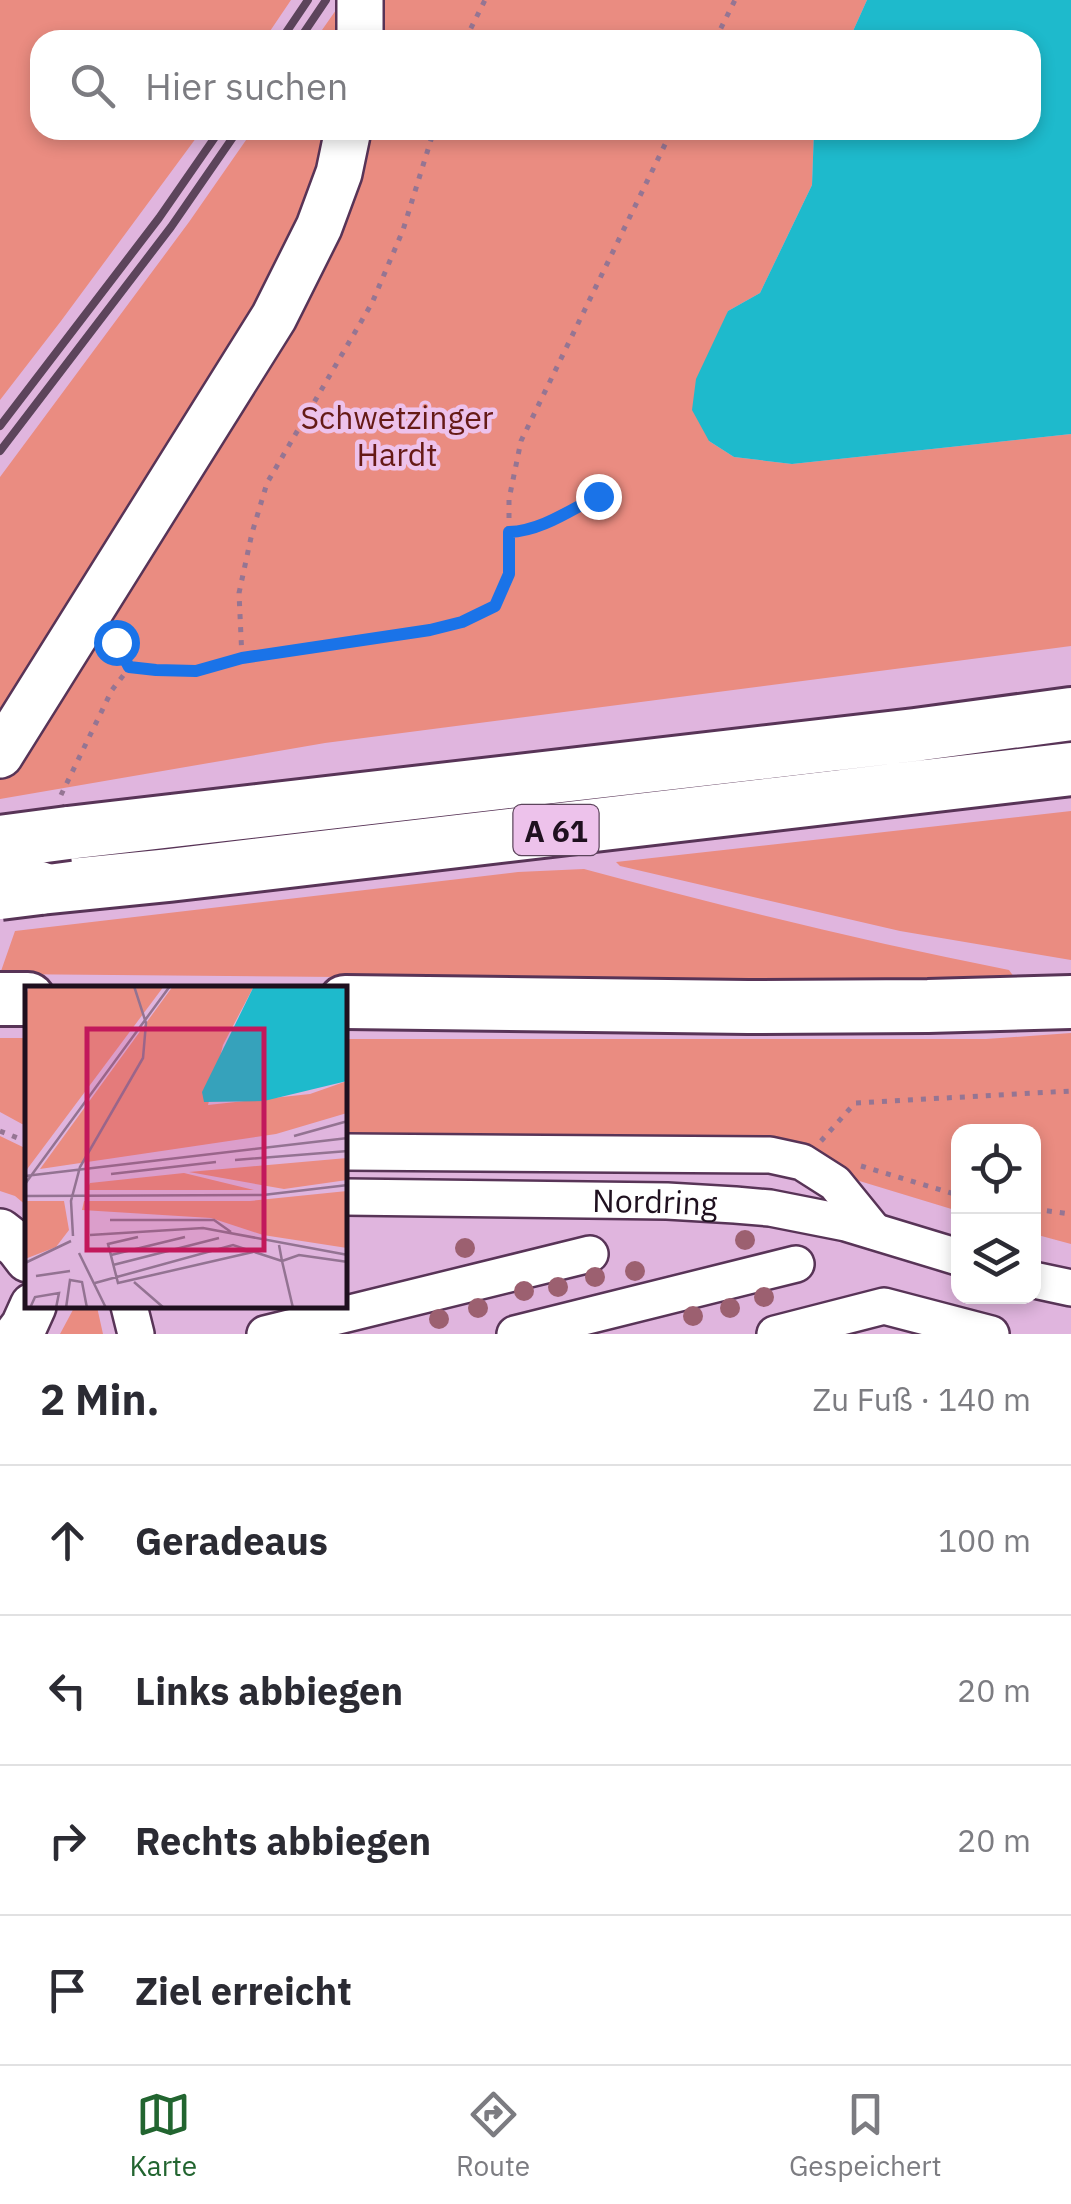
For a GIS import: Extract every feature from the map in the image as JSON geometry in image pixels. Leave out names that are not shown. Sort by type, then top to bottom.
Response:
[{"type":"highway","name":"A 61","points":[[916,734],[1071,687]]},
{"type":"highway","name":"A 61","points":[[0,842],[62,819],[916,734],[1071,714]]},
{"type":"highway","name":"A 61","points":[[20,891],[1071,769]]},
{"type":"highway","points":[[348,1002],[748,1007],[1071,1002]]},
{"type":"main road","points":[[360,0],[360,30]]},
{"type":"main road","points":[[0,754],[274,317],[319,227],[346,140]]},
{"type":"main road","points":[[18,1334],[31,1309]]},
{"type":"street","points":[[348,1152],[770,1155],[802,1162],[835,1183],[874,1231]]},
{"type":"street","name":"Nordring","points":[[348,1197],[702,1202],[770,1208],[874,1231],[951,1255]]},
{"type":"street","points":[[265,1334],[590,1254]]},
{"type":"street","points":[[514,1334],[796,1264]]},
{"type":"street","points":[[1041,1282],[1071,1288]]},
{"type":"street","points":[[774,1334],[884,1306],[991,1334]]},
{"type":"street","points":[[130,1309],[136,1334]]},
{"type":"path","points":[[471,30],[485,0]]},
{"type":"path","points":[[721,30],[735,0]]},
{"type":"path","points":[[242,658],[239,593],[267,483],[372,303],[403,230],[431,140]]},
{"type":"path","points":[[129,667],[196,671],[242,658],[430,630],[462,622],[495,606],[509,574],[509,499],[521,441],[667,140]]},
{"type":"path","points":[[509,532],[536,527],[598,496]]},
{"type":"path","points":[[106,631],[124,652],[129,667]]},
{"type":"path","points":[[62,819],[112,690],[129,667]]},
{"type":"path","points":[[802,1162],[855,1103],[1071,1092]]},
{"type":"path","points":[[0,1132],[25,1141]]},
{"type":"path","points":[[802,1162],[853,1164],[951,1194]]},
{"type":"path","points":[[1041,1210],[1071,1214]]},
{"type":"green space","points":[[0,0],[291,0],[271,30],[30,30],[30,140],[195,140],[0,400]]},
{"type":"green space","points":[[343,0],[867,0],[854,30],[322,30]]},
{"type":"green space","name":"Schwetzinger Hardt","points":[[246,140],[814,140],[812,185],[760,293],[728,311],[709,441],[734,457],[792,464],[1071,434],[1071,646],[325,743],[0,799],[0,477]]},
{"type":"green space","points":[[1071,811],[1071,960],[900,931],[616,862]]},
{"type":"green space","points":[[584,869],[796,923],[1009,970],[1014,977],[775,981],[0,974],[15,931],[518,872]]},
{"type":"green space","points":[[1071,1033],[1071,1244],[1041,1236],[1041,1124],[951,1124],[951,1209],[843,1176],[348,1137],[348,1039],[986,1039]]},
{"type":"green space","points":[[0,1038],[25,1038],[25,1125],[0,1112]]},
{"type":"green space","points":[[0,1136],[25,1148],[25,1204],[0,1191]]},
{"type":"green space","points":[[73,1309],[97,1309],[103,1334],[60,1334]]},
{"type":"water","points":[[867,0],[1071,0],[1071,434],[792,464],[734,457],[709,441],[692,410],[696,379],[728,311],[760,293],[812,185],[814,140],[1041,140],[1041,30],[854,30]]},
{"type":"railway","points":[[288,30],[308,0]]},
{"type":"railway","points":[[306,30],[326,0]]},
{"type":"railway","points":[[0,426],[159,218],[213,140]]},
{"type":"railway","points":[[0,451],[171,227],[231,140]]},
{"type":"route","points":[[116,642],[129,667],[196,671],[242,658],[462,622],[495,606],[509,574],[509,532],[536,527],[598,496]]}]
